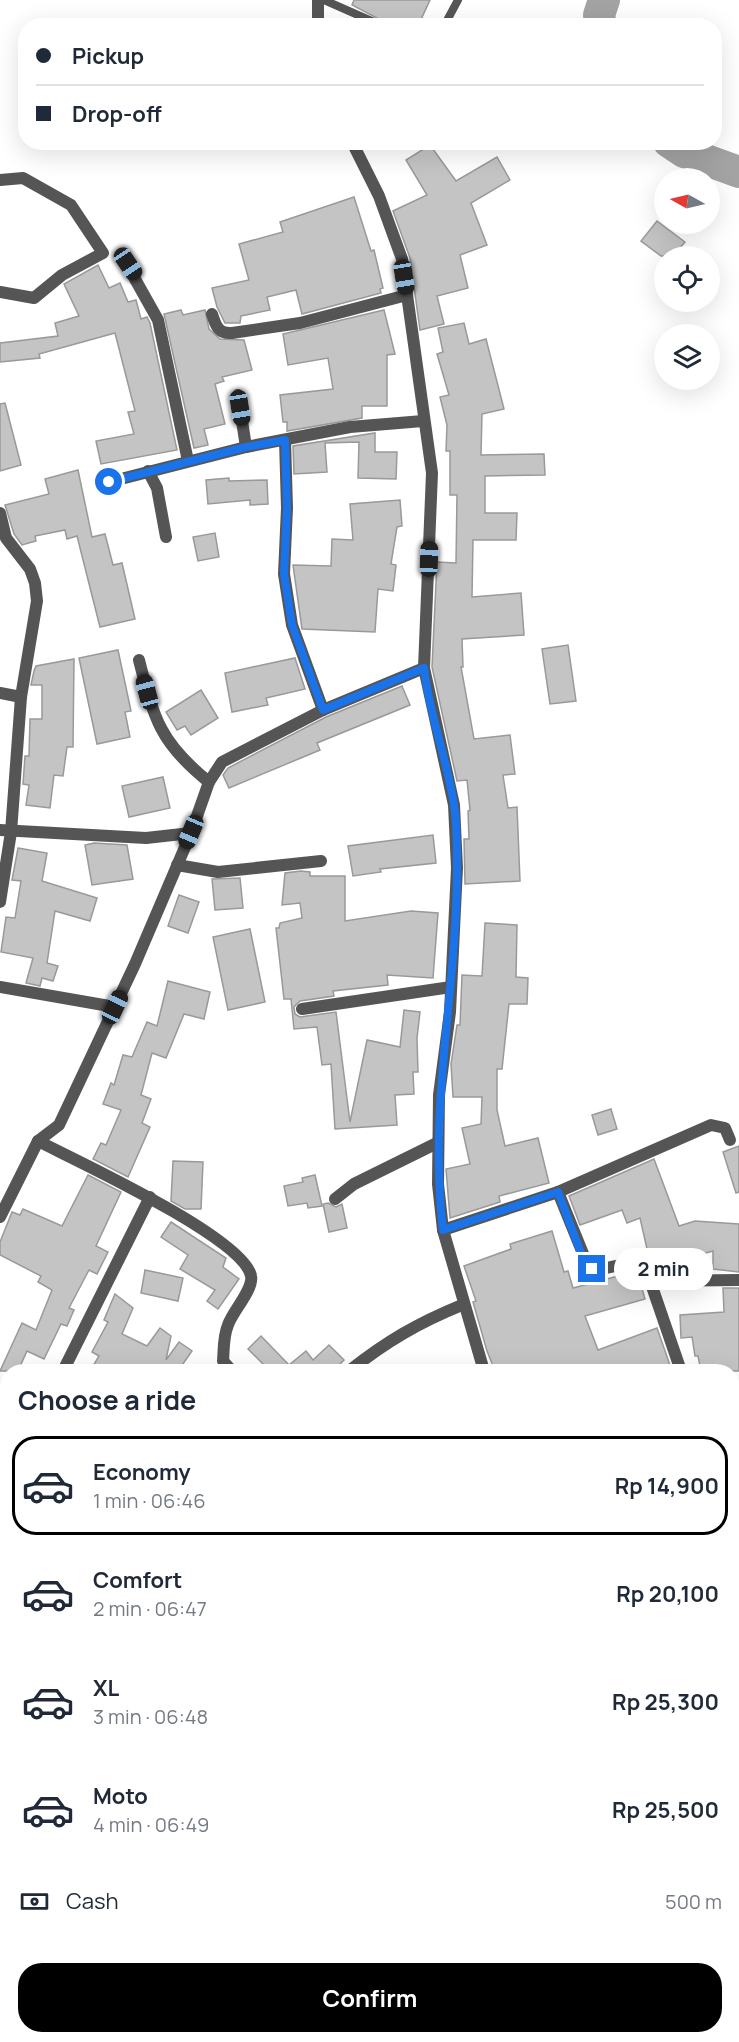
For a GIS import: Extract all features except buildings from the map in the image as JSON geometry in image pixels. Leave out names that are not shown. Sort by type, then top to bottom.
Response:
[{"type":"street","points":[[318,0],[318,18]]},
{"type":"street","points":[[356,150],[379,196],[402,259],[432,473],[424,668],[454,805],[457,868],[451,987],[439,1095],[437,1143],[443,1230],[462,1305],[482,1364]]},
{"type":"street","points":[[0,180],[23,178],[71,205],[103,253],[62,275],[34,298],[0,292]]},
{"type":"street","points":[[121,254],[158,320],[188,461]]},
{"type":"street","points":[[212,314],[217,328],[224,333],[232,333],[300,323],[407,294]]},
{"type":"street","points":[[238,395],[246,447]]},
{"type":"street","points":[[109,482],[246,447],[350,426],[423,421]]},
{"type":"street","points":[[285,440],[287,508],[284,574],[292,625],[323,710]]},
{"type":"street","points":[[148,471],[157,488],[166,537]]},
{"type":"street","points":[[0,513],[6,538],[30,569],[35,583],[37,601],[21,697],[0,902]]},
{"type":"street","points":[[139,660],[151,708],[161,732],[182,760],[209,782]]},
{"type":"street","points":[[0,1217],[38,1141],[59,1125],[115,1007],[177,866],[209,782],[222,762],[232,754],[323,710],[424,668]]},
{"type":"street","points":[[0,693],[21,697]]},
{"type":"street","points":[[6,831],[146,838],[191,832]]},
{"type":"street","points":[[177,866],[218,872],[321,861]]},
{"type":"street","points":[[0,987],[115,1007]]},
{"type":"street","points":[[302,1009],[451,987]]},
{"type":"street","points":[[443,1230],[558,1192],[711,1125],[725,1128],[730,1140]]},
{"type":"street","points":[[38,1141],[150,1197],[230,1251],[251,1276],[251,1284],[228,1323],[220,1364]]},
{"type":"street","points":[[335,1199],[354,1184],[437,1143]]},
{"type":"street","points":[[558,1192],[588,1266],[597,1269],[638,1262],[646,1269],[679,1364]]},
{"type":"street","points":[[66,1364],[150,1197]]},
{"type":"street","points":[[650,1281],[739,1280]]},
{"type":"street","points":[[358,1364],[395,1336],[462,1305]]},
{"type":"lane","points":[[324,0],[365,18]]},
{"type":"lane","points":[[448,18],[458,0]]},
{"type":"waterway","points":[[600,18],[604,0]]},
{"type":"waterway","points":[[681,150],[739,172]]},
{"type":"route","points":[[109,482],[246,447],[285,440],[287,508],[284,574],[292,625],[313,676],[323,710],[424,668],[425,683],[454,805],[457,868],[450,1012],[439,1095],[437,1143],[438,1184],[443,1230],[558,1192],[584,1261],[592,1269]]}]
